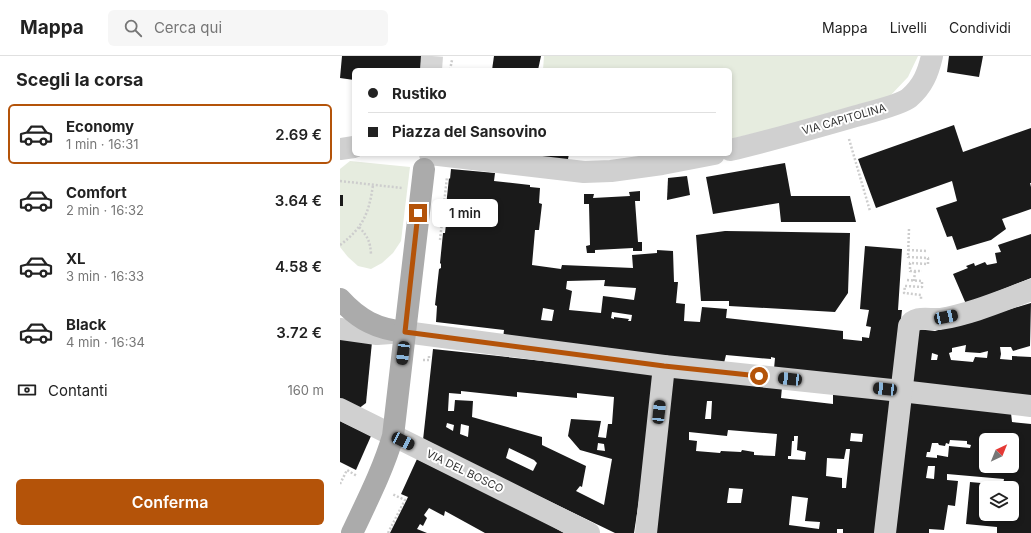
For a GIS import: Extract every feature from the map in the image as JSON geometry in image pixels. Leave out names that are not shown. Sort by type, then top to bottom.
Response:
[{"type":"main road","points":[[352,533],[378,480],[393,436],[405,332],[435,158]]},
{"type":"main road","points":[[340,299],[363,320],[389,330],[405,332]]},
{"type":"street","name":"VIA CAPITOLINA","points":[[732,150],[881,109],[908,99],[921,85],[928,73],[932,56]]},
{"type":"street","points":[[340,149],[352,147]]},
{"type":"street","points":[[435,158],[584,172],[611,171],[662,164],[704,156]]},
{"type":"street","points":[[885,533],[901,390],[909,326],[911,322],[917,319],[939,319],[969,312],[1031,290]]},
{"type":"street","points":[[340,329],[377,334],[405,332],[664,366],[901,390],[1031,406]]},
{"type":"street","points":[[646,533],[664,366]]},
{"type":"street","name":"VIA DEL BOSCO","points":[[340,409],[589,533]]},
{"type":"path","points":[[450,68],[452,60]]},
{"type":"path","points":[[856,136],[848,138],[870,211]]},
{"type":"path","points":[[440,240],[447,177]]},
{"type":"path","points":[[340,182],[404,188]]},
{"type":"path","points":[[340,245],[352,237],[359,228],[370,204],[373,185]]},
{"type":"path","points":[[359,228],[369,240],[371,254]]},
{"type":"path","points":[[909,229],[908,257],[928,258],[928,264],[910,263],[910,271],[922,271]]},
{"type":"path","points":[[908,250],[927,252]]},
{"type":"path","points":[[914,281],[915,271]]},
{"type":"path","points":[[907,280],[922,281],[922,287],[905,286],[904,294],[922,295]]},
{"type":"path","points":[[340,484],[347,470],[361,478]]},
{"type":"path","points":[[388,533],[405,500],[391,493]]},
{"type":"shaded area","points":[[544,56],[918,56],[908,77],[889,97],[843,113],[732,139],[732,68],[543,68]]},
{"type":"shaded area","points":[[350,161],[410,167],[401,241],[393,253],[382,263],[371,269],[358,266],[340,247],[340,169]]},
{"type":"building","points":[[342,56],[427,56],[425,68],[352,68],[352,80],[340,78]]},
{"type":"building","points":[[494,56],[541,56],[538,68],[492,68]]},
{"type":"building","points":[[949,56],[983,56],[979,77],[947,72]]},
{"type":"building","points":[[954,125],[963,152],[1031,128],[1031,209],[1002,219],[1006,229],[991,240],[957,250],[952,236],[947,237],[936,208],[957,201],[952,181],[876,208],[858,159]]},
{"type":"building","points":[[508,156],[569,156],[567,164]]},
{"type":"building","points":[[785,163],[791,196],[850,196],[856,222],[781,222],[779,203],[713,214],[706,177]]},
{"type":"building","points":[[451,169],[495,173],[494,181],[530,185],[530,187],[540,188],[539,203],[542,204],[539,230],[535,230],[532,265],[561,269],[562,265],[633,268],[632,255],[657,253],[657,250],[673,251],[674,282],[678,282],[676,303],[685,304],[684,321],[700,322],[702,307],[727,309],[726,318],[843,331],[843,339],[862,341],[862,337],[869,338],[871,327],[866,326],[869,310],[860,309],[865,246],[902,249],[898,310],[902,310],[894,382],[774,369],[775,358],[771,357],[771,359],[726,355],[724,363],[503,339],[504,330],[436,322],[437,306],[435,305],[439,269],[441,268],[440,263],[443,233],[445,233],[448,207],[446,206],[449,178],[450,179]],"holes":[[[605,280],[604,286],[636,288],[634,300],[603,296],[601,313],[569,310],[572,291],[566,289],[567,281]],[[543,308],[554,310],[552,321],[541,320]],[[612,312],[632,315],[631,321],[628,321],[629,319],[611,318]]]},
{"type":"building","points":[[687,176],[690,195],[667,200],[668,178]]},
{"type":"building","points":[[640,191],[640,201],[635,201],[638,242],[642,242],[642,251],[633,251],[633,248],[595,250],[595,253],[587,253],[586,246],[590,245],[589,204],[584,204],[584,194],[594,194],[593,198],[630,196],[629,192]]},
{"type":"building","points":[[340,195],[343,195],[343,206],[340,206]]},
{"type":"building","points":[[725,231],[850,233],[848,293],[835,312],[729,306],[729,301],[701,301],[696,235]]},
{"type":"building","points":[[1031,234],[1031,278],[966,304],[953,274],[968,268],[966,266],[974,263],[975,266],[985,262],[987,265],[997,263],[995,253],[1001,252],[998,245]]},
{"type":"building","points":[[1031,303],[1030,346],[1013,351],[1011,347],[1000,347],[1000,359],[1012,360],[1012,356],[1031,357],[1031,397],[910,384],[916,329],[935,331]],"holes":[[[966,345],[965,352],[980,353],[988,351],[987,358],[975,357],[973,362],[951,360],[949,353],[952,352],[952,348]],[[932,353],[938,355],[937,360],[931,360]]]},
{"type":"building","points":[[340,338],[372,342],[366,403],[358,409],[340,400]]},
{"type":"building","points":[[433,349],[654,373],[644,468],[634,533],[615,533],[423,440]],"holes":[[[461,391],[517,397],[517,392],[577,398],[577,393],[614,397],[612,424],[608,424],[606,438],[598,437],[601,421],[571,419],[568,436],[580,450],[612,459],[604,505],[576,491],[580,486],[582,487],[586,466],[542,445],[542,437],[472,417],[473,401],[455,400],[454,411],[448,411],[449,393],[461,394]],[[447,423],[454,425],[453,431],[446,427]],[[461,424],[469,426],[468,437],[460,434]],[[598,443],[604,444],[605,451],[597,450]],[[509,448],[534,460],[537,463],[533,471],[506,458]]]},
{"type":"building","points":[[672,375],[782,387],[781,398],[833,404],[833,393],[891,400],[877,533],[843,533],[843,529],[837,529],[837,533],[654,533]],"holes":[[[707,401],[712,401],[711,419],[705,419]],[[728,430],[777,434],[775,456],[754,455],[754,452],[742,450],[741,452],[721,451],[720,453],[696,451],[697,441],[689,440],[689,432],[727,436]],[[851,433],[863,434],[862,442],[850,441]],[[794,436],[798,436],[797,450],[806,452],[805,460],[788,459],[788,456],[791,456],[792,441],[794,441]],[[846,449],[850,449],[846,488],[842,488],[842,478],[826,476],[827,458],[844,459]],[[729,488],[743,489],[741,503],[727,503]],[[792,496],[808,498],[805,521],[820,522],[819,529],[789,525]]]},
{"type":"building","points":[[909,402],[1011,413],[1012,422],[1031,424],[1031,533],[997,533],[997,527],[966,524],[970,482],[979,483],[979,521],[1019,521],[1019,481],[1004,481],[1004,479],[947,474],[947,480],[958,481],[955,506],[948,505],[944,530],[929,529],[929,533],[893,533]],"holes":[[[950,440],[967,441],[967,444],[971,445],[970,448],[949,446],[948,457],[937,455],[937,458],[926,457],[927,452],[930,452],[932,443],[938,443],[939,445],[945,446],[946,443],[949,444]],[[928,466],[935,466],[934,479],[926,478]]]},
{"type":"building","points":[[340,421],[371,436],[356,470],[340,462]]},
{"type":"building","points":[[417,459],[541,520],[564,533],[485,533],[445,511],[444,516],[429,508],[424,515],[427,518],[423,526],[420,524],[417,529],[427,533],[390,533],[408,497],[401,494]]},
{"type":"tunnel","points":[[431,68],[432,56]]},
{"type":"route","points":[[418,213],[405,332],[664,366],[759,376]]}]
